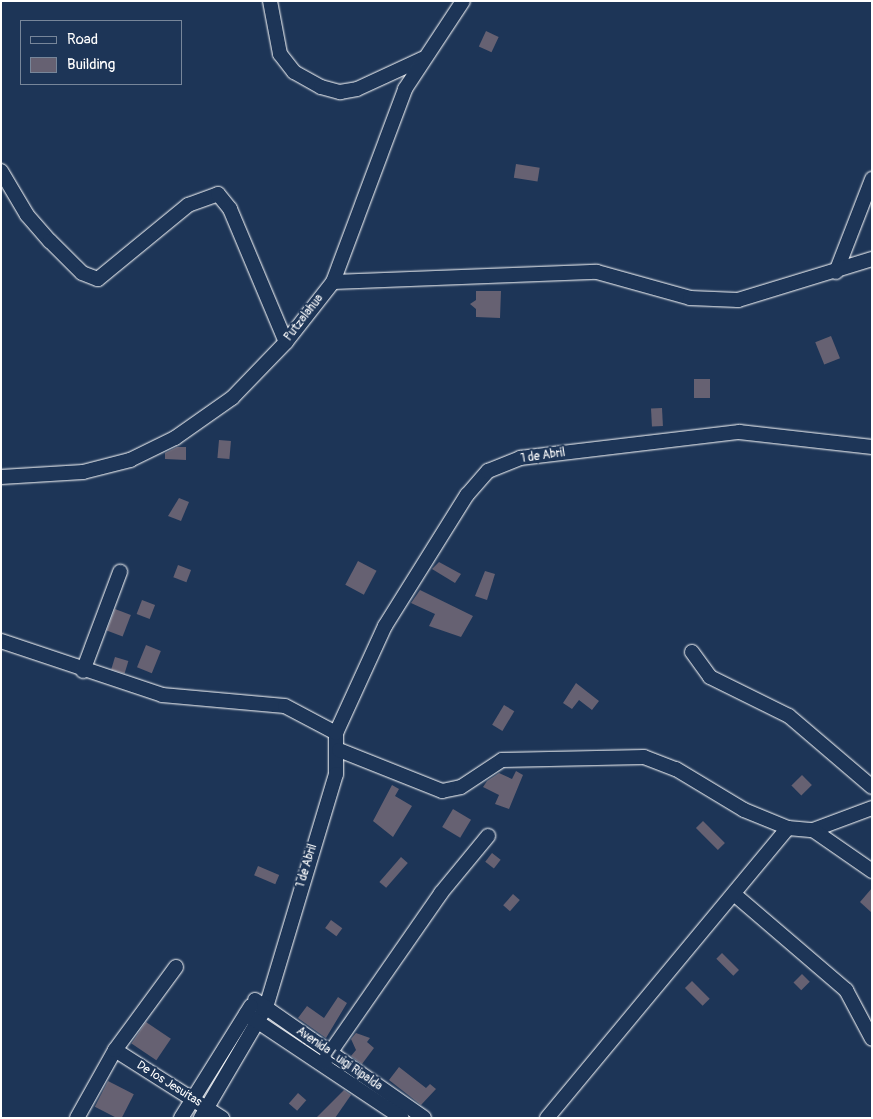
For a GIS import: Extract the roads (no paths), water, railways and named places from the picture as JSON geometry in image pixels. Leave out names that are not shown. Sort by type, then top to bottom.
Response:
[{"type":"street","points":[[270,1],[280,54],[294,72],[321,87],[340,92],[357,89],[422,59]]},
{"type":"street","name":"Putzalahua","points":[[1,477],[84,472],[130,460],[176,438],[232,398],[286,342],[333,282],[405,89],[422,59],[463,1]]},
{"type":"street","points":[[1,170],[44,234],[82,274],[98,279],[188,205],[218,194],[230,209],[286,342]]},
{"type":"street","points":[[836,272],[872,179]]},
{"type":"street","points":[[333,282],[597,272],[690,298],[738,300],[872,260]]},
{"type":"street","name":"1 de Abril","points":[[204,1113],[259,1022],[260,1004],[272,981],[336,774],[339,750],[336,733],[385,626],[467,495],[488,471],[520,458],[739,432],[872,447]]},
{"type":"street","points":[[83,671],[120,572]]},
{"type":"street","points":[[1,641],[83,671],[162,695],[285,706],[336,733]]},
{"type":"street","points":[[692,652],[710,677],[788,716],[872,787]]},
{"type":"street","points":[[339,750],[442,792],[461,787],[502,760],[644,757],[676,769],[744,810],[788,828],[813,830],[872,808]]},
{"type":"street","points":[[548,1118],[788,828]]},
{"type":"street","points":[[813,830],[872,871]]},
{"type":"street","points":[[326,1057],[441,893],[488,836]]},
{"type":"street","points":[[734,894],[846,990],[872,1039]]},
{"type":"street","points":[[77,1118],[115,1050],[176,967]]},
{"type":"street","name":"1 de Abril","points":[[181,1118],[246,1014],[260,1004]]},
{"type":"street","name":"Avenida Luigi Ripalda","points":[[260,1004],[402,1118]]},
{"type":"street","name":"Avenida Luigi Ripalda","points":[[246,1014],[326,1057],[424,1118]]},
{"type":"street","name":"De los Jesuitas","points":[[115,1050],[193,1098],[204,1113],[222,1118]]}]
